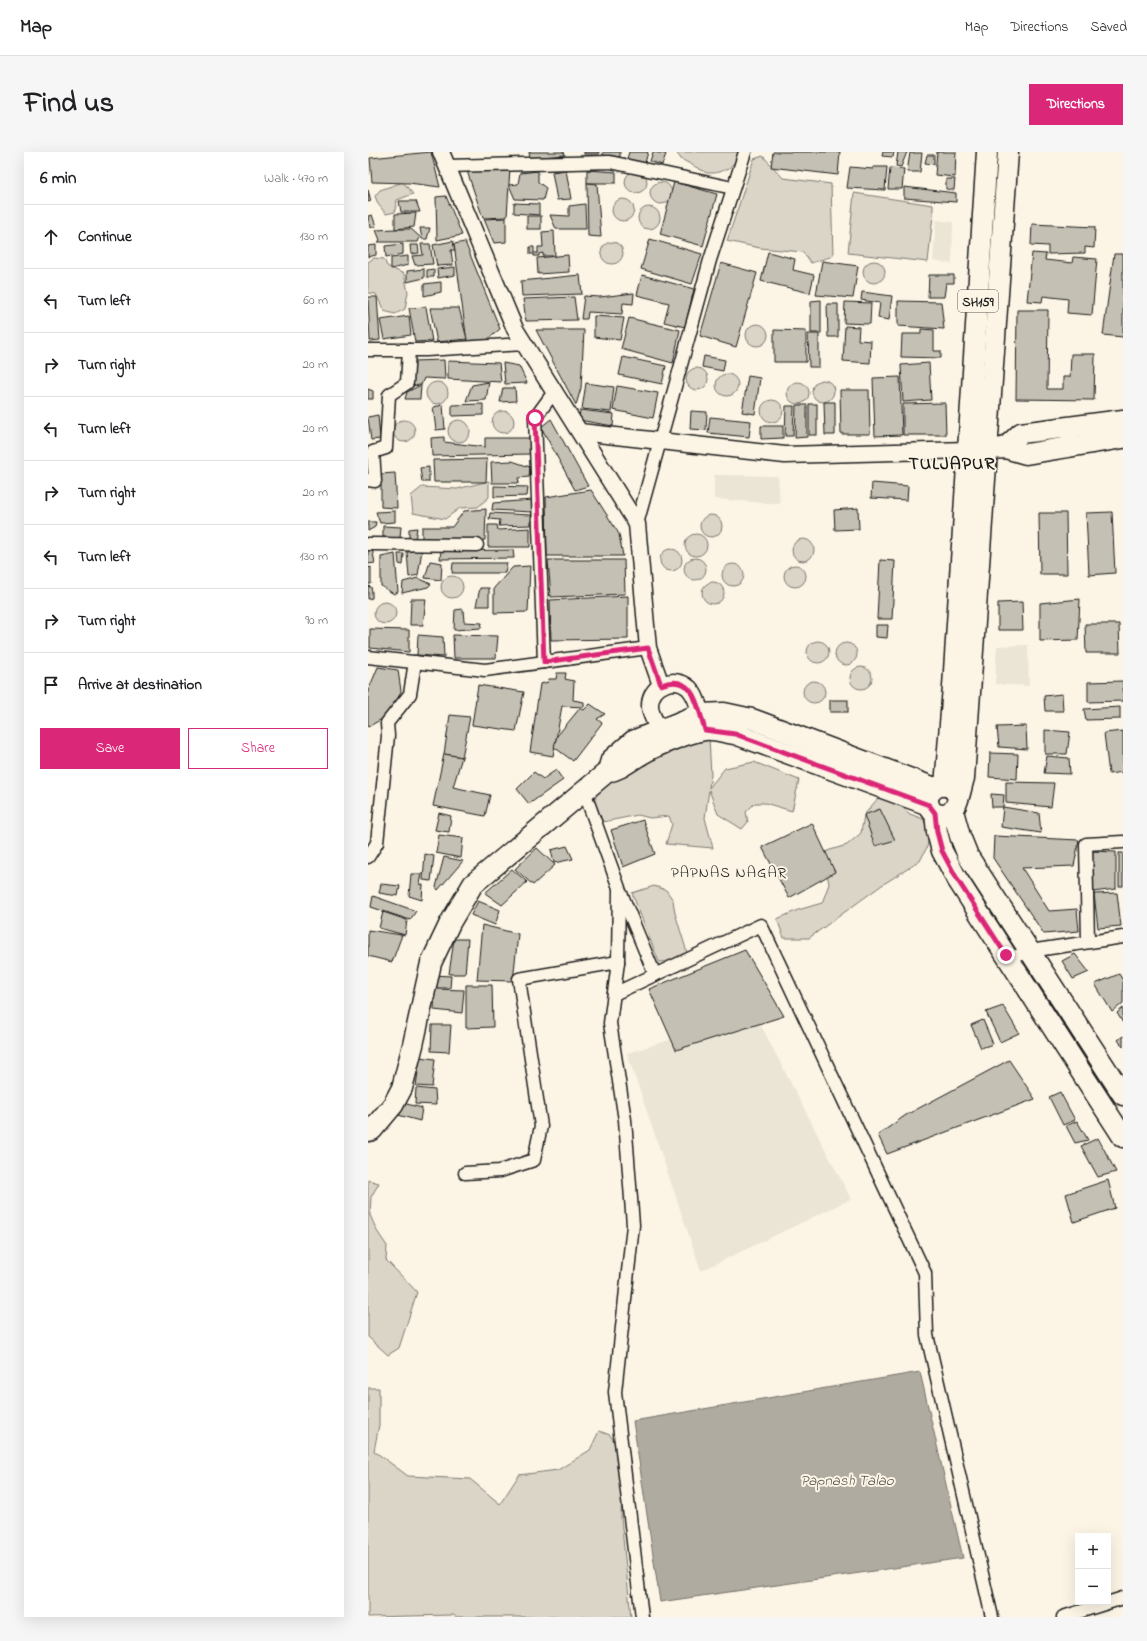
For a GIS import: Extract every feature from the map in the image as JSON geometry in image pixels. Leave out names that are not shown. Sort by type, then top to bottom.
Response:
[{"type":"main road","name":"SH159","points":[[968,450],[987,152]]},
{"type":"main road","name":"SH159","points":[[996,448],[999,292],[1008,152]]},
{"type":"main road","points":[[983,212],[1004,212]]},
{"type":"main road","points":[[978,292],[999,292]]},
{"type":"main road","points":[[966,624],[996,448],[1021,433],[1123,420]]},
{"type":"main road","points":[[1123,438],[1026,454],[996,448],[968,450],[964,778],[942,800],[937,832],[942,851],[957,879],[1123,1137]]},
{"type":"main road","points":[[368,1132],[372,1130],[393,1105],[402,1088],[431,963],[450,923],[473,884],[607,772],[611,760],[633,741],[664,735],[703,722],[735,734],[942,800],[968,856],[1123,1095]]},
{"type":"street","points":[[661,685],[648,648],[637,524],[710,260],[745,152]]},
{"type":"street","points":[[637,524],[515,328],[444,159],[521,158],[610,162],[733,188]]},
{"type":"street","points":[[368,350],[409,350],[525,344]]},
{"type":"street","points":[[368,480],[375,481],[373,452],[386,448],[389,395],[407,383],[409,350]]},
{"type":"street","points":[[544,662],[535,418],[551,396]]},
{"type":"street","points":[[580,432],[785,455],[968,450]]},
{"type":"street","points":[[368,544],[477,545]]},
{"type":"street","points":[[368,657],[485,670],[648,648]]},
{"type":"street","points":[[368,858],[377,843],[388,736],[387,723],[410,694],[415,662]]},
{"type":"street","points":[[664,735],[651,711],[650,704],[651,696],[655,690],[668,682],[676,682],[689,688],[697,701],[703,722]]},
{"type":"street","points":[[584,792],[619,888],[655,975]]},
{"type":"street","points":[[1088,941],[1086,844],[1123,842]]},
{"type":"street","points":[[619,888],[618,962],[610,1023],[625,1120],[633,1225],[615,1392],[642,1617]]},
{"type":"street","points":[[614,994],[761,925],[925,1272],[927,1335],[992,1617]]},
{"type":"street","points":[[1009,958],[1030,951],[1088,941],[1123,937]]},
{"type":"street","points":[[465,1174],[500,1171],[534,1160],[540,1126],[519,979],[618,962]]},
{"type":"street","points":[[1063,1617],[1123,1598]]},
{"type":"shaded area","points":[[676,152],[739,152],[739,158],[728,169],[715,173],[707,173],[681,159]]},
{"type":"shaded area","points":[[763,156],[783,178],[831,184],[833,256],[811,263],[803,252],[760,248],[727,241],[754,159]]},
{"type":"shaded area","points":[[636,171],[644,174],[647,182],[644,190],[636,193],[628,190],[625,182],[628,174]]},
{"type":"shaded area","points":[[403,182],[413,194],[397,200],[395,212],[386,214],[378,204],[375,196],[380,190]]},
{"type":"shaded area","points":[[661,182],[669,185],[672,193],[669,201],[661,204],[653,201],[650,193],[653,185]]},
{"type":"shaded area","points":[[854,193],[933,205],[928,262],[848,253]]},
{"type":"shaded area","points":[[623,199],[631,202],[634,210],[631,218],[623,221],[615,218],[612,210],[615,202]]},
{"type":"shaded area","points":[[649,207],[657,210],[660,218],[657,226],[649,229],[641,226],[638,218],[641,210]]},
{"type":"shaded area","points":[[936,220],[953,222],[952,264],[933,261]]},
{"type":"shaded area","points":[[612,242],[620,245],[623,253],[620,261],[612,264],[604,261],[601,253],[604,245]]},
{"type":"shaded area","points":[[374,258],[384,259],[387,266],[404,274],[408,292],[405,309],[395,314],[384,311],[376,294],[368,293],[368,262]]},
{"type":"shaded area","points":[[874,261],[882,264],[885,272],[882,280],[874,283],[866,280],[863,272],[866,264]]},
{"type":"shaded area","points":[[757,324],[765,327],[768,335],[765,343],[757,346],[749,343],[746,335],[749,327]]},
{"type":"shaded area","points":[[697,368],[705,371],[708,379],[705,387],[697,390],[689,387],[686,379],[689,371]]},
{"type":"shaded area","points":[[727,374],[735,377],[738,385],[735,393],[727,396],[719,393],[716,385],[719,377]]},
{"type":"shaded area","points":[[823,380],[831,383],[834,391],[831,399],[823,402],[815,399],[812,391],[815,383]]},
{"type":"shaded area","points":[[437,382],[445,385],[448,393],[445,401],[437,404],[429,401],[426,393],[429,385]]},
{"type":"shaded area","points":[[798,382],[806,385],[809,393],[806,401],[798,404],[790,401],[787,393],[790,385]]},
{"type":"shaded area","points":[[772,400],[780,403],[783,411],[780,419],[772,422],[764,419],[761,411],[764,403]]},
{"type":"shaded area","points":[[503,411],[511,414],[514,422],[511,430],[503,433],[495,430],[492,422],[495,414]]},
{"type":"shaded area","points":[[404,420],[412,423],[415,431],[412,439],[404,442],[396,439],[393,431],[396,423]]},
{"type":"shaded area","points":[[459,420],[467,423],[470,431],[467,439],[459,442],[451,439],[448,431],[451,423]]},
{"type":"shaded area","points":[[714,475],[778,476],[780,504],[714,499]]},
{"type":"shaded area","points":[[489,481],[489,497],[478,507],[460,508],[445,519],[413,513],[411,496],[422,487],[457,489]]},
{"type":"shaded area","points":[[711,515],[719,518],[722,526],[719,534],[711,537],[703,534],[700,526],[703,518]]},
{"type":"shaded area","points":[[696,534],[704,537],[707,545],[704,553],[696,556],[688,553],[685,545],[688,537]]},
{"type":"shaded area","points":[[803,539],[811,542],[814,550],[811,558],[803,561],[795,558],[792,550],[795,542]]},
{"type":"shaded area","points":[[671,549],[679,552],[682,560],[679,568],[671,571],[663,568],[660,560],[663,552]]},
{"type":"shaded area","points":[[695,558],[703,561],[706,569],[703,577],[695,580],[687,577],[684,569],[687,561]]},
{"type":"shaded area","points":[[733,564],[741,567],[744,575],[741,583],[733,586],[725,583],[722,575],[725,567]]},
{"type":"shaded area","points":[[795,565],[803,568],[806,576],[803,584],[795,587],[787,584],[784,576],[787,568]]},
{"type":"shaded area","points":[[452,576],[460,579],[463,587],[460,595],[452,598],[444,595],[441,587],[444,579]]},
{"type":"shaded area","points":[[713,582],[721,585],[724,593],[721,601],[713,604],[705,601],[702,593],[705,585]]},
{"type":"shaded area","points":[[385,602],[393,605],[396,613],[393,621],[385,624],[377,621],[374,613],[377,605]]},
{"type":"shaded area","points":[[818,641],[826,644],[829,652],[826,660],[818,663],[810,660],[807,652],[810,644]]},
{"type":"shaded area","points":[[846,643],[854,646],[857,654],[854,662],[846,665],[838,662],[835,654],[838,646]]},
{"type":"shaded area","points":[[1028,645],[1029,686],[995,684],[997,646]]},
{"type":"shaded area","points":[[861,667],[869,670],[872,678],[869,686],[861,689],[853,686],[850,678],[853,670]]},
{"type":"shaded area","points":[[814,681],[822,684],[825,692],[822,700],[814,703],[806,700],[803,692],[806,684]]},
{"type":"shaded area","points":[[709,737],[711,775],[709,788],[725,768],[754,762],[799,780],[792,811],[765,803],[755,803],[746,812],[748,822],[742,829],[718,814],[709,790],[705,818],[713,848],[666,844],[672,824],[669,816],[650,818],[638,815],[603,822],[593,804],[603,779],[648,759]]},
{"type":"shaded area","points":[[879,797],[896,802],[910,814],[923,819],[930,832],[927,847],[920,861],[882,885],[809,938],[784,938],[777,919],[798,910],[822,903],[829,884],[824,857],[827,851],[847,845],[861,833],[864,815]]},
{"type":"shaded area","points":[[654,886],[666,890],[673,900],[675,913],[689,959],[659,962],[632,893]]},
{"type":"shaded area","points":[[755,1014],[851,1199],[701,1271],[627,1053]]},
{"type":"shaded area","points":[[368,1180],[379,1183],[371,1197],[370,1215],[377,1231],[387,1246],[386,1260],[417,1292],[399,1348],[388,1355],[368,1337]]},
{"type":"shaded area","points":[[368,1388],[379,1388],[379,1425],[374,1451],[408,1476],[470,1479],[500,1504],[519,1475],[558,1470],[590,1450],[599,1431],[610,1435],[623,1455],[621,1518],[631,1617],[457,1617],[453,1615],[368,1617]]},
{"type":"water","name":"Papnash Talao","points":[[920,1372],[963,1558],[660,1602],[633,1421]]},
{"type":"building","points":[[431,152],[440,187],[409,183],[372,182],[370,158]]},
{"type":"building","points":[[529,152],[564,152],[565,155],[530,158]]},
{"type":"building","points":[[584,152],[599,152],[599,154],[584,154]]},
{"type":"building","points":[[603,152],[620,152],[620,157],[603,155]]},
{"type":"building","points":[[629,152],[648,152],[645,163],[627,159]]},
{"type":"building","points":[[653,152],[666,154],[662,165],[650,161]]},
{"type":"building","points":[[773,152],[840,152],[838,175],[771,167]]},
{"type":"building","points":[[883,152],[894,152],[893,157],[882,156]]},
{"type":"building","points":[[898,152],[907,152],[901,167],[896,166]]},
{"type":"building","points":[[937,152],[956,152],[955,177],[935,175]]},
{"type":"building","points":[[910,153],[922,153],[920,172],[907,172]]},
{"type":"building","points":[[927,155],[934,155],[934,164],[925,163]]},
{"type":"building","points":[[510,167],[507,217],[483,218],[467,171]]},
{"type":"building","points":[[850,167],[873,169],[873,167],[887,167],[885,190],[847,188]]},
{"type":"building","points":[[890,168],[904,169],[902,189],[888,189]]},
{"type":"building","points":[[566,170],[571,199],[557,200],[552,172]]},
{"type":"building","points":[[587,170],[616,172],[616,183],[587,183]]},
{"type":"building","points":[[538,171],[538,182],[546,188],[543,200],[515,199],[509,185],[518,184],[520,173]]},
{"type":"building","points":[[946,179],[955,179],[954,190],[946,189]]},
{"type":"building","points":[[674,182],[717,194],[703,246],[660,234]]},
{"type":"building","points":[[587,183],[597,184],[601,237],[588,236]]},
{"type":"building","points":[[904,187],[956,193],[956,202],[904,198]]},
{"type":"building","points":[[368,190],[371,201],[368,202]]},
{"type":"building","points":[[446,196],[462,235],[437,240],[436,197]]},
{"type":"building","points":[[399,201],[416,201],[420,212],[401,212]]},
{"type":"building","points":[[514,203],[539,204],[539,215],[514,213]]},
{"type":"building","points":[[585,204],[586,229],[556,229],[550,215],[569,216],[569,206]]},
{"type":"building","points":[[416,213],[414,227],[395,229],[395,214]]},
{"type":"building","points":[[372,215],[376,226],[370,228],[368,216]]},
{"type":"building","points":[[527,216],[541,216],[541,229],[527,229]]},
{"type":"building","points":[[506,218],[506,242],[494,243],[484,219]]},
{"type":"building","points":[[1032,224],[1095,227],[1094,248],[1085,247],[1085,253],[1048,254],[1048,246],[1031,245]]},
{"type":"building","points":[[420,228],[430,228],[427,239],[422,239]]},
{"type":"building","points":[[411,229],[420,237],[418,242],[378,242],[380,240],[376,230]]},
{"type":"building","points":[[554,231],[555,256],[543,256],[543,253],[539,254],[539,256],[530,254],[530,247],[534,247],[534,253],[538,253],[538,247],[543,247],[542,232]]},
{"type":"building","points":[[650,239],[702,254],[692,284],[641,269]]},
{"type":"building","points":[[453,241],[455,250],[451,250],[453,265],[437,266],[433,245]]},
{"type":"building","points":[[465,242],[500,329],[487,340],[467,342],[454,244]]},
{"type":"building","points":[[403,244],[403,254],[386,257],[385,246]]},
{"type":"building","points":[[421,244],[430,244],[433,264],[415,265],[412,256],[423,255]]},
{"type":"building","points":[[376,245],[376,255],[368,257],[368,246]]},
{"type":"building","points":[[410,245],[418,245],[419,253],[411,254]]},
{"type":"building","points":[[768,252],[795,259],[793,270],[814,275],[810,293],[761,281]]},
{"type":"building","points":[[1032,253],[1046,254],[1045,260],[1072,263],[1073,257],[1097,259],[1092,315],[1067,313],[1068,299],[1043,296],[1042,302],[1027,301]]},
{"type":"building","points":[[1114,254],[1123,254],[1123,337],[1103,335]]},
{"type":"building","points":[[568,255],[569,272],[538,274],[537,258]]},
{"type":"building","points":[[408,256],[408,265],[391,269],[391,258]]},
{"type":"building","points":[[822,261],[858,266],[853,298],[816,295]]},
{"type":"building","points":[[721,263],[757,273],[736,347],[700,336]]},
{"type":"building","points":[[455,267],[455,275],[438,278],[437,269]]},
{"type":"building","points":[[424,269],[424,278],[407,282],[407,271]]},
{"type":"building","points":[[434,269],[434,277],[427,277],[427,270]]},
{"type":"building","points":[[580,275],[582,294],[522,296],[521,281]]},
{"type":"building","points":[[642,275],[694,289],[685,327],[664,322],[669,303],[637,295]]},
{"type":"building","points":[[929,275],[954,275],[954,283],[946,283],[944,297],[928,297]]},
{"type":"building","points":[[441,282],[441,292],[424,296],[424,284]]},
{"type":"building","points":[[862,292],[892,296],[889,320],[878,318],[880,303],[861,300]]},
{"type":"building","points":[[634,293],[633,304],[623,303],[622,314],[588,312],[587,319],[581,319],[584,296],[600,297]]},
{"type":"building","points":[[368,297],[377,297],[380,340],[370,341]]},
{"type":"building","points":[[574,297],[577,320],[526,321],[523,299]]},
{"type":"building","points":[[821,300],[821,333],[811,333],[811,301]]},
{"type":"building","points":[[898,301],[941,302],[944,329],[898,326]]},
{"type":"building","points":[[845,302],[871,303],[870,324],[844,323]]},
{"type":"building","points":[[827,304],[838,304],[838,337],[828,337]]},
{"type":"building","points":[[426,307],[432,341],[415,342],[409,308]]},
{"type":"building","points":[[430,308],[459,308],[467,339],[437,342]]},
{"type":"building","points":[[1017,310],[1048,310],[1047,389],[1063,389],[1063,377],[1070,377],[1071,354],[1095,354],[1094,400],[1016,399]]},
{"type":"building","points":[[409,316],[411,335],[384,339],[380,320]]},
{"type":"building","points":[[594,316],[624,318],[620,340],[594,337]]},
{"type":"building","points":[[629,318],[680,330],[673,363],[621,349]]},
{"type":"building","points":[[845,326],[859,327],[858,340],[871,341],[870,363],[843,361]]},
{"type":"building","points":[[921,329],[934,330],[934,351],[941,351],[941,358],[901,357],[902,334],[921,334]]},
{"type":"building","points":[[536,330],[584,330],[581,388],[576,405]]},
{"type":"building","points":[[774,330],[806,331],[806,362],[774,362]]},
{"type":"building","points":[[808,334],[819,334],[819,367],[809,367]]},
{"type":"building","points":[[704,356],[725,360],[723,371],[702,367]]},
{"type":"building","points":[[623,357],[666,366],[662,384],[619,375]]},
{"type":"building","points":[[444,360],[445,379],[424,378],[421,385],[411,386],[412,361]]},
{"type":"building","points":[[448,361],[499,363],[501,382],[448,379]]},
{"type":"building","points":[[503,363],[519,366],[527,383],[505,384]]},
{"type":"building","points":[[929,363],[931,400],[903,402],[901,365]]},
{"type":"building","points":[[748,376],[760,378],[755,414],[742,412]]},
{"type":"building","points":[[900,377],[902,435],[875,436],[873,378]]},
{"type":"building","points":[[489,382],[486,400],[466,401],[472,385]]},
{"type":"building","points":[[586,383],[614,387],[611,412],[582,409]]},
{"type":"building","points":[[421,385],[420,399],[405,399],[407,392]]},
{"type":"building","points":[[617,386],[658,393],[653,418],[613,410]]},
{"type":"building","points":[[503,388],[515,388],[516,401],[500,402]]},
{"type":"building","points":[[368,389],[373,391],[373,399],[368,399]]},
{"type":"building","points":[[840,390],[869,390],[870,434],[841,434]]},
{"type":"building","points":[[824,402],[835,402],[835,435],[825,435]]},
{"type":"building","points":[[945,403],[946,435],[903,435],[903,404]]},
{"type":"building","points":[[483,404],[483,415],[452,416],[452,405]]},
{"type":"building","points":[[809,404],[817,404],[817,435],[809,435]]},
{"type":"building","points":[[443,405],[445,429],[436,430],[433,407]]},
{"type":"building","points":[[796,405],[807,405],[807,437],[795,438]]},
{"type":"building","points":[[786,406],[794,406],[793,436],[785,436]]},
{"type":"building","points":[[580,410],[614,414],[613,426],[579,420]]},
{"type":"building","points":[[691,411],[707,412],[706,430],[690,429]]},
{"type":"building","points":[[378,415],[380,439],[371,440],[368,417]]},
{"type":"building","points":[[710,417],[751,421],[749,437],[708,433]]},
{"type":"building","points":[[551,419],[588,486],[575,490],[541,427]]},
{"type":"building","points":[[761,426],[783,426],[783,438],[761,439]]},
{"type":"building","points":[[444,437],[444,442],[485,447],[485,438],[532,438],[530,454],[432,456],[431,438]]},
{"type":"building","points":[[487,459],[486,482],[434,482],[433,460]]},
{"type":"building","points":[[512,461],[530,467],[529,477],[518,478],[519,483],[492,483],[491,462]]},
{"type":"building","points":[[429,467],[429,482],[422,482],[420,468]]},
{"type":"building","points":[[395,473],[397,508],[381,507],[381,474]]},
{"type":"building","points":[[872,483],[908,486],[907,500],[871,498]]},
{"type":"building","points":[[494,486],[528,487],[527,496],[494,497]]},
{"type":"building","points":[[591,490],[619,534],[623,556],[547,556],[546,497]]},
{"type":"building","points":[[532,500],[532,512],[492,510],[493,503]]},
{"type":"building","points":[[858,508],[859,529],[835,530],[834,510]]},
{"type":"building","points":[[486,509],[485,540],[422,541],[422,527],[452,527],[464,511]]},
{"type":"building","points":[[395,511],[395,522],[380,523],[376,512]]},
{"type":"building","points":[[1112,512],[1115,573],[1089,575],[1086,513]]},
{"type":"building","points":[[490,513],[531,515],[531,525],[499,526],[500,520],[489,519]]},
{"type":"building","points":[[1039,513],[1066,513],[1067,574],[1040,574]]},
{"type":"building","points":[[368,522],[376,522],[375,527],[368,531]]},
{"type":"building","points":[[488,525],[497,525],[498,530],[530,528],[530,547],[488,547]]},
{"type":"building","points":[[383,526],[401,527],[400,538],[383,537]]},
{"type":"building","points":[[417,528],[415,540],[409,537],[409,529]]},
{"type":"building","points":[[372,548],[375,563],[368,564],[368,549]]},
{"type":"building","points":[[422,550],[418,575],[409,577],[407,552]]},
{"type":"building","points":[[513,550],[514,558],[440,559],[441,551]]},
{"type":"building","points":[[395,554],[398,592],[394,594],[381,586],[381,557]]},
{"type":"building","points":[[398,554],[404,554],[403,565],[399,564]]},
{"type":"building","points":[[548,560],[624,560],[625,594],[551,597]]},
{"type":"building","points":[[880,560],[895,561],[892,619],[877,619]]},
{"type":"building","points":[[430,561],[442,563],[441,580],[425,578]]},
{"type":"building","points":[[453,563],[507,563],[505,573],[452,573]]},
{"type":"building","points":[[530,566],[528,612],[494,613],[494,588],[513,567]]},
{"type":"building","points":[[371,567],[371,584],[368,584],[368,568]]},
{"type":"building","points":[[418,578],[431,584],[428,587],[402,593],[403,582]]},
{"type":"building","points":[[368,586],[371,587],[372,598],[368,599]]},
{"type":"building","points":[[480,588],[489,588],[489,606],[476,606]]},
{"type":"building","points":[[628,596],[628,639],[551,640],[550,600]]},
{"type":"building","points":[[411,599],[426,599],[423,625],[410,625]]},
{"type":"building","points":[[1080,599],[1078,640],[1040,641],[1040,603]]},
{"type":"building","points":[[1022,602],[1023,630],[998,630],[998,603]]},
{"type":"building","points":[[463,609],[464,622],[482,623],[481,628],[454,630],[455,610]]},
{"type":"building","points":[[1085,624],[1119,624],[1120,653],[1086,653]]},
{"type":"building","points":[[876,625],[888,625],[887,638],[876,637]]},
{"type":"building","points":[[370,629],[409,630],[409,652],[370,648]]},
{"type":"building","points":[[418,635],[443,637],[444,657],[417,655]]},
{"type":"building","points":[[453,635],[498,636],[496,658],[454,658]]},
{"type":"building","points":[[378,667],[398,670],[401,691],[392,713],[368,727],[368,691]]},
{"type":"building","points":[[557,673],[566,673],[565,679],[574,681],[573,700],[584,702],[584,707],[562,706],[553,756],[530,752],[540,684],[548,682],[549,679],[556,679]]},
{"type":"building","points":[[1123,681],[1123,701],[1088,702],[1088,682]]},
{"type":"building","points":[[478,685],[524,692],[516,731],[472,725]]},
{"type":"building","points":[[1062,694],[1063,711],[1045,711],[1044,696]]},
{"type":"building","points":[[830,700],[848,700],[848,712],[830,712]]},
{"type":"building","points":[[590,704],[605,714],[597,719],[602,723],[573,761],[554,747],[557,736],[580,708],[584,710]]},
{"type":"building","points":[[1120,707],[1120,719],[1086,720],[1084,709]]},
{"type":"building","points":[[450,715],[470,717],[462,757],[444,754]]},
{"type":"building","points":[[1026,726],[1027,749],[999,747],[997,727]]},
{"type":"building","points":[[1045,730],[1070,732],[1067,754],[1045,754]]},
{"type":"building","points":[[1123,731],[1123,772],[1109,774],[1104,733]]},
{"type":"building","points":[[990,753],[1018,754],[1017,779],[989,777]]},
{"type":"building","points":[[444,754],[462,757],[453,787],[490,795],[485,816],[433,806]]},
{"type":"building","points":[[1047,756],[1069,758],[1070,774],[1044,773]]},
{"type":"building","points":[[556,770],[563,780],[529,804],[517,789],[534,772],[543,779]]},
{"type":"building","points":[[1006,782],[1054,783],[1051,807],[1006,803]]},
{"type":"building","points":[[991,794],[1004,795],[1003,807],[992,807]]},
{"type":"building","points":[[1003,807],[1039,813],[1041,833],[1001,827]]},
{"type":"building","points":[[880,809],[895,840],[875,846],[864,815]]},
{"type":"building","points":[[439,813],[451,816],[449,832],[435,830]]},
{"type":"building","points":[[643,820],[655,854],[623,867],[611,830]]},
{"type":"building","points":[[812,823],[835,872],[789,898],[762,847]]},
{"type":"building","points":[[439,835],[463,838],[461,858],[436,853]]},
{"type":"building","points":[[994,836],[1079,840],[1074,866],[1022,868],[1049,911],[1077,909],[1079,931],[1044,934],[993,858]]},
{"type":"building","points":[[567,846],[573,859],[554,863],[551,850]]},
{"type":"building","points":[[537,848],[555,865],[533,885],[515,869]]},
{"type":"building","points":[[1090,851],[1116,852],[1116,889],[1093,892]]},
{"type":"building","points":[[1119,853],[1123,853],[1123,886],[1119,886]]},
{"type":"building","points":[[425,854],[434,856],[431,881],[423,880]]},
{"type":"building","points":[[444,857],[463,861],[438,890],[436,887]]},
{"type":"building","points":[[512,869],[527,882],[502,905],[485,893]]},
{"type":"building","points":[[411,874],[422,874],[420,884],[423,885],[422,900],[409,896]]},
{"type":"building","points":[[381,884],[400,886],[398,896],[379,893]]},
{"type":"building","points":[[1117,893],[1121,926],[1098,928],[1094,894]]},
{"type":"building","points":[[373,896],[416,911],[410,920],[371,907]]},
{"type":"building","points":[[478,901],[500,910],[495,925],[471,915]]},
{"type":"building","points":[[383,912],[407,920],[405,935],[379,928]]},
{"type":"building","points":[[482,925],[518,934],[513,981],[477,980]]},
{"type":"building","points":[[368,930],[402,935],[392,962],[368,956]]},
{"type":"building","points":[[454,939],[468,939],[465,974],[449,974]]},
{"type":"building","points":[[745,950],[784,1016],[676,1050],[649,989]]},
{"type":"building","points":[[1075,954],[1089,972],[1073,979],[1062,961]]},
{"type":"building","points":[[1119,974],[1122,979],[1123,978],[1123,1003],[1112,1012],[1095,984]]},
{"type":"building","points":[[433,975],[451,976],[450,988],[433,988]]},
{"type":"building","points":[[466,985],[492,985],[493,1027],[466,1028]]},
{"type":"building","points":[[435,989],[464,990],[462,1013],[434,1010]]},
{"type":"building","points":[[1003,1006],[1019,1033],[1000,1042],[986,1012]]},
{"type":"building","points":[[1123,1008],[1123,1023],[1117,1013]]},
{"type":"building","points":[[983,1020],[993,1044],[981,1048],[971,1025]]},
{"type":"building","points":[[432,1025],[451,1025],[449,1052],[431,1051]]},
{"type":"building","points":[[1123,1036],[1123,1047],[1118,1040]]},
{"type":"building","points":[[420,1057],[435,1059],[432,1087],[416,1086]]},
{"type":"building","points":[[1009,1060],[1035,1099],[887,1154],[878,1135],[906,1115]]},
{"type":"building","points":[[416,1088],[435,1090],[436,1105],[415,1104]]},
{"type":"building","points":[[1060,1092],[1075,1120],[1063,1125],[1049,1097]]},
{"type":"building","points":[[403,1103],[422,1108],[420,1121],[398,1115]]},
{"type":"building","points":[[1077,1121],[1088,1140],[1075,1143],[1066,1126]]},
{"type":"building","points":[[1098,1138],[1116,1172],[1098,1177],[1081,1146]]},
{"type":"building","points":[[1108,1180],[1115,1208],[1074,1222],[1066,1194]]},
{"type":"district","name":"TULJAPUR","points":[[952,463]]},
{"type":"district","name":"PAPNAS NAGAR","points":[[729,872]]},
{"type":"route","points":[[535,418],[544,662],[648,648],[661,685],[668,682],[676,682],[689,688],[697,701],[705,730],[735,734],[929,805],[931,810],[935,813],[937,832],[942,851],[957,879],[1006,955]]}]
